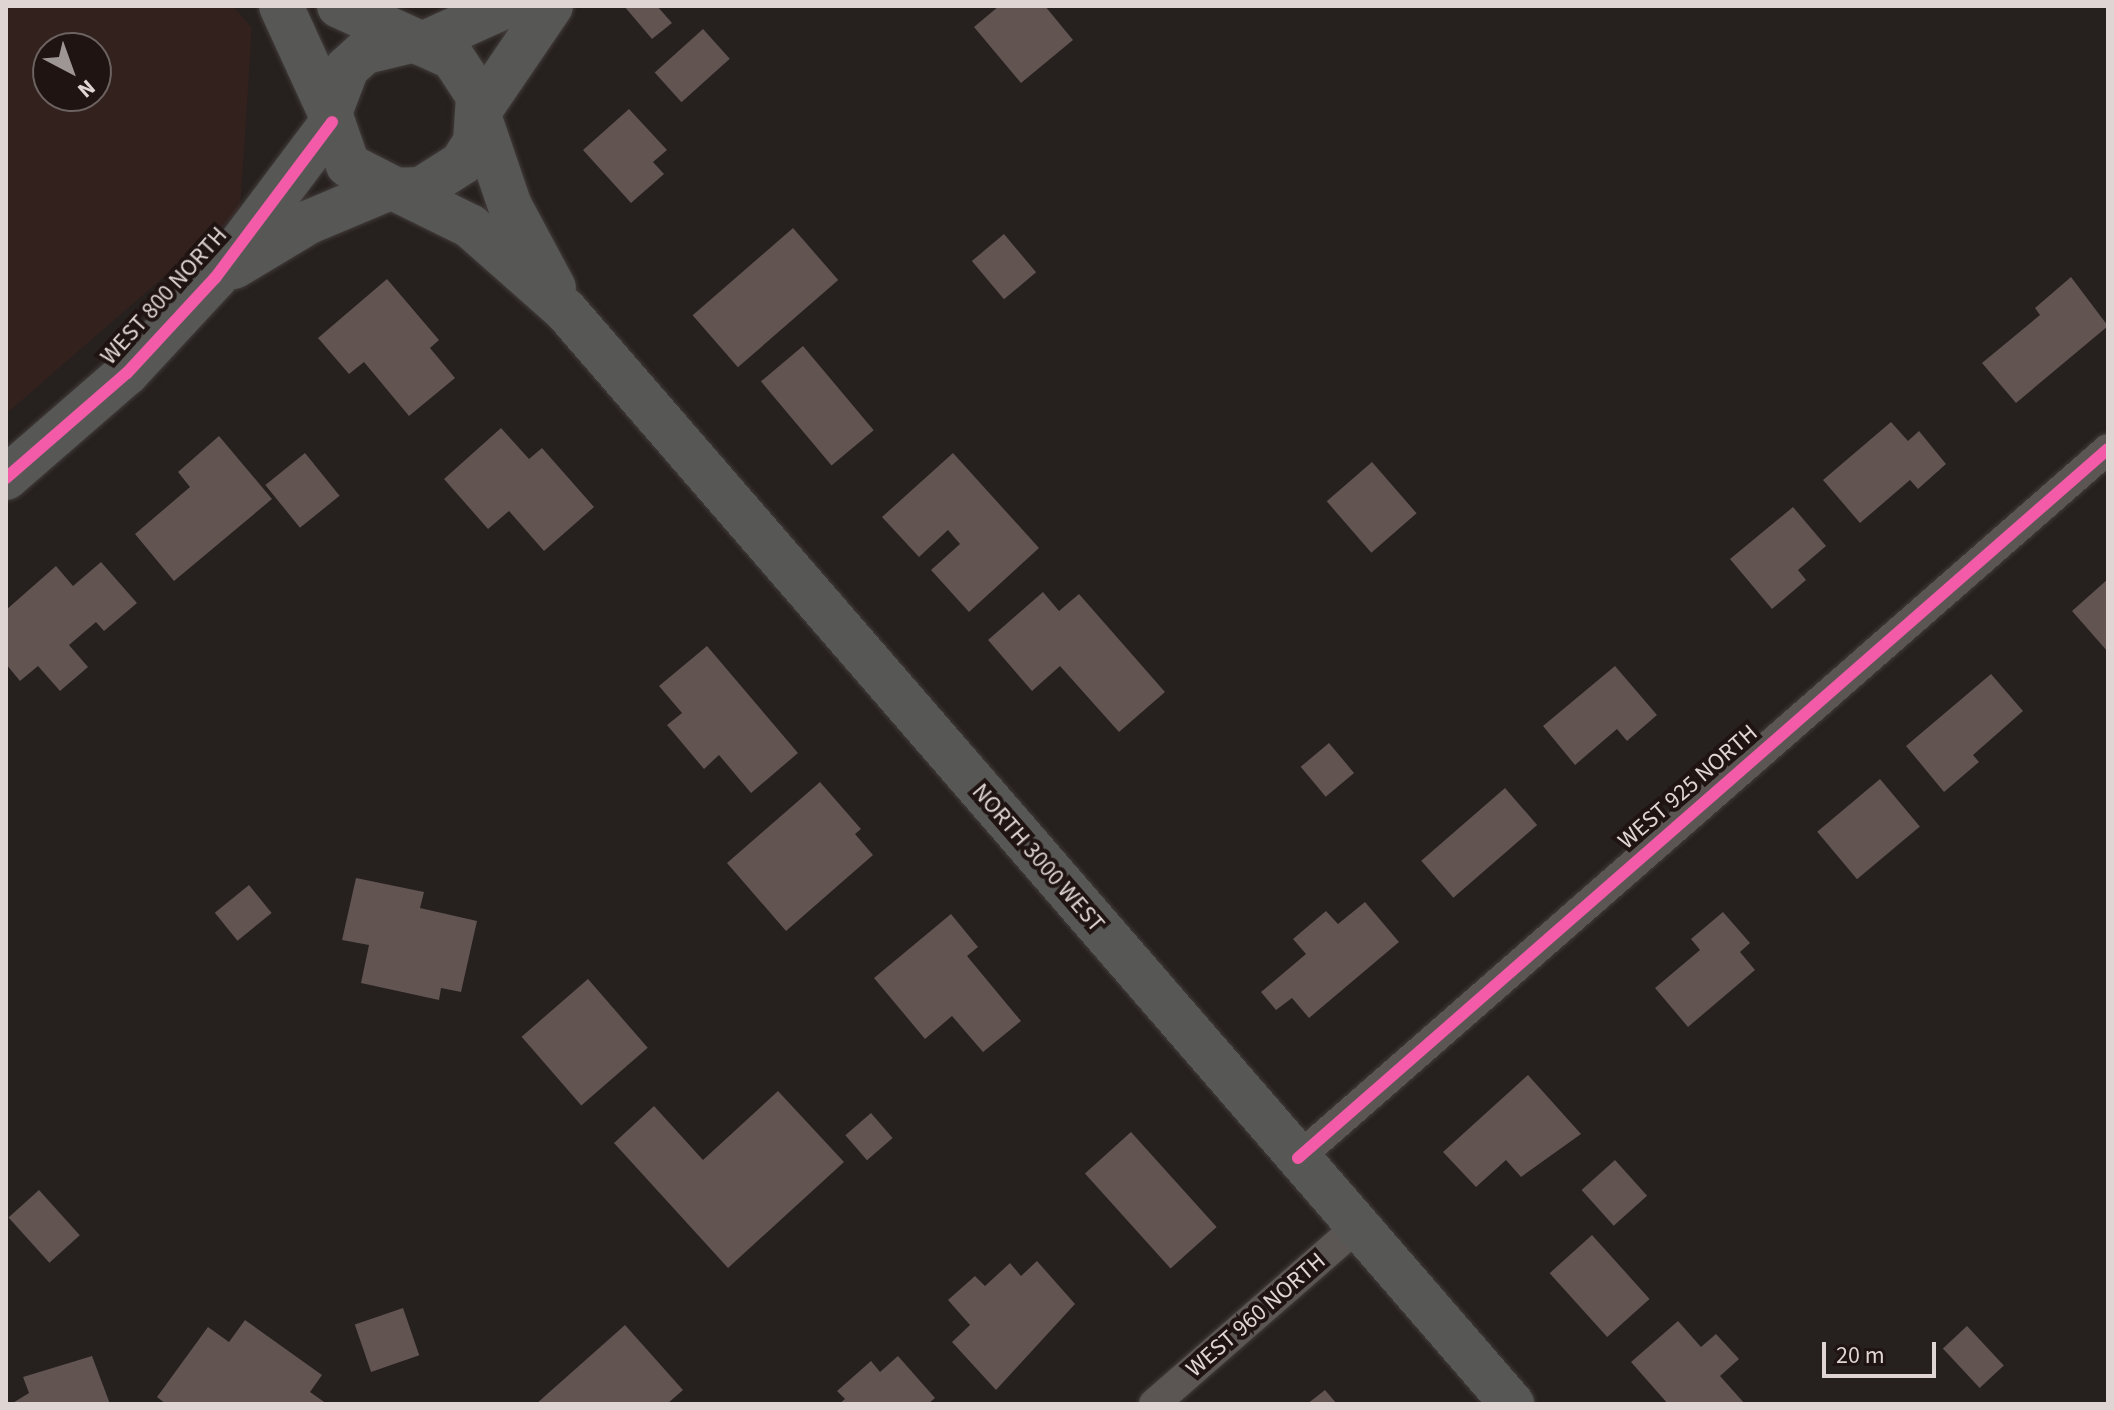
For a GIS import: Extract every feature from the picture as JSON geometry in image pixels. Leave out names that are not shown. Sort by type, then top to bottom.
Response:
[{"type":"main road","points":[[281,6],[331,118],[348,165],[393,189],[444,179],[475,142],[480,115],[551,6]]},
{"type":"main road","points":[[339,6],[417,42],[468,75],[480,115]]},
{"type":"main road","points":[[331,118],[347,68],[376,48],[417,42],[506,6]]},
{"type":"main road","name":"NORTH 3000 WEST","points":[[480,115],[510,206],[566,311]]},
{"type":"main road","name":"WEST 800 NORTH","points":[[6,478],[127,373],[215,278],[331,118]]},
{"type":"main road","name":"WEST 800 NORTH","points":[[215,278],[309,222],[393,189]]},
{"type":"main road","name":"NORTH 3000 WEST","points":[[393,189],[470,226],[566,311],[1512,1404]]},
{"type":"street","name":"WEST 925 NORTH","points":[[1298,1158],[2108,449]]},
{"type":"street","name":"WEST 960 NORTH","points":[[1154,1404],[1357,1227]]},
{"type":"shaded area","points":[[6,6],[233,6],[252,28],[240,211],[6,414]]},
{"type":"building","points":[[624,6],[657,6],[672,23],[652,39]]},
{"type":"building","points":[[999,6],[1045,6],[1073,40],[1021,83],[974,27]]},
{"type":"building","points":[[703,29],[730,59],[681,102],[655,72]]},
{"type":"building","points":[[629,109],[667,150],[653,162],[664,174],[631,203],[583,150]]},
{"type":"building","points":[[793,228],[838,280],[738,367],[693,315]]},
{"type":"building","points":[[1004,234],[1036,272],[1004,299],[972,261]]},
{"type":"building","points":[[2071,277],[2108,326],[2016,403],[1982,363],[2040,315],[2035,308]]},
{"type":"building","points":[[387,279],[439,340],[430,348],[455,378],[409,416],[364,362],[349,374],[318,338]]},
{"type":"building","points":[[803,346],[874,430],[832,466],[761,381]]},
{"type":"building","points":[[1891,422],[1908,441],[1919,431],[1946,464],[1918,489],[1910,480],[1860,523],[1823,480]]},
{"type":"building","points":[[501,428],[529,459],[542,448],[594,507],[544,551],[509,511],[488,529],[444,479]]},
{"type":"building","points":[[219,436],[272,499],[174,581],[135,534],[190,487],[178,472]]},
{"type":"building","points":[[305,453],[340,496],[300,528],[265,485]]},
{"type":"building","points":[[953,453],[1039,548],[969,612],[931,570],[960,544],[948,530],[919,557],[882,517]]},
{"type":"building","points":[[1372,462],[1417,513],[1371,553],[1327,501]]},
{"type":"building","points":[[1793,507],[1826,546],[1798,570],[1806,580],[1772,609],[1730,559]]},
{"type":"building","points":[[101,562],[137,603],[104,631],[96,622],[69,645],[88,667],[60,691],[38,666],[20,681],[6,664],[6,610],[56,566],[73,586]]},
{"type":"building","points":[[2108,579],[2108,652],[2072,611]]},
{"type":"building","points":[[1043,592],[1059,611],[1079,594],[1165,692],[1119,732],[1060,666],[1032,691],[988,640]]},
{"type":"building","points":[[707,646],[798,753],[751,793],[719,755],[704,769],[667,725],[682,713],[659,686]]},
{"type":"building","points":[[1615,666],[1657,715],[1627,741],[1617,729],[1575,765],[1543,726]]},
{"type":"building","points":[[1991,674],[2023,711],[1973,755],[1979,762],[1944,792],[1906,746]]},
{"type":"building","points":[[1329,743],[1354,773],[1326,797],[1301,767]]},
{"type":"building","points":[[1880,779],[1920,826],[1857,879],[1817,832]]},
{"type":"building","points":[[820,782],[861,829],[855,834],[873,855],[786,931],[727,863]]},
{"type":"building","points":[[1505,788],[1537,825],[1453,898],[1421,861]]},
{"type":"building","points":[[356,878],[424,892],[420,908],[477,921],[461,992],[441,988],[439,1000],[361,983],[369,945],[342,940]]},
{"type":"building","points":[[249,885],[272,913],[237,941],[215,913]]},
{"type":"building","points":[[1365,902],[1399,942],[1309,1018],[1292,998],[1276,1010],[1261,992],[1306,954],[1293,939],[1326,911],[1338,924]]},
{"type":"building","points":[[1723,912],[1750,943],[1740,952],[1755,970],[1688,1027],[1655,988],[1700,950],[1691,939]]},
{"type":"building","points":[[951,914],[978,947],[967,956],[1021,1021],[983,1052],[952,1016],[925,1039],[874,978]]},
{"type":"building","points":[[588,979],[648,1048],[581,1105],[522,1037]]},
{"type":"building","points":[[1528,1075],[1581,1134],[1521,1177],[1506,1160],[1476,1187],[1443,1152]]},
{"type":"building","points":[[778,1091],[844,1162],[728,1268],[614,1143],[654,1106],[703,1160]]},
{"type":"building","points":[[871,1113],[893,1138],[867,1160],[845,1135]]},
{"type":"building","points":[[1131,1132],[1217,1227],[1171,1269],[1085,1173]]},
{"type":"building","points":[[1615,1160],[1647,1196],[1614,1226],[1582,1190]]},
{"type":"building","points":[[39,1190],[80,1235],[49,1263],[9,1217]]},
{"type":"building","points":[[1592,1235],[1650,1299],[1607,1337],[1550,1273]]},
{"type":"building","points":[[1037,1261],[1075,1304],[996,1390],[952,1342],[970,1325],[948,1300],[975,1276],[985,1286],[1010,1263],[1021,1276]]},
{"type":"building","points":[[403,1308],[419,1355],[371,1372],[355,1325]]},
{"type":"building","points":[[245,1320],[322,1375],[310,1392],[327,1404],[166,1404],[157,1397],[208,1327],[229,1342]]},
{"type":"building","points":[[1678,1321],[1701,1347],[1716,1334],[1739,1359],[1720,1376],[1745,1404],[1668,1404],[1631,1362]]},
{"type":"building","points":[[625,1325],[683,1390],[667,1404],[536,1404]]},
{"type":"building","points":[[1967,1326],[2004,1365],[1980,1388],[1943,1349]]},
{"type":"building","points":[[92,1356],[110,1404],[11,1404],[29,1393],[23,1377]]},
{"type":"building","points":[[898,1356],[935,1398],[928,1404],[839,1404],[845,1399],[837,1391],[871,1361],[880,1372]]},
{"type":"building","points":[[1325,1390],[1337,1404],[1307,1404]]},
{"type":"cycle path","points":[[6,478],[127,373],[215,278],[332,122]]},
{"type":"cycle path","points":[[1298,1158],[2108,449]]}]
